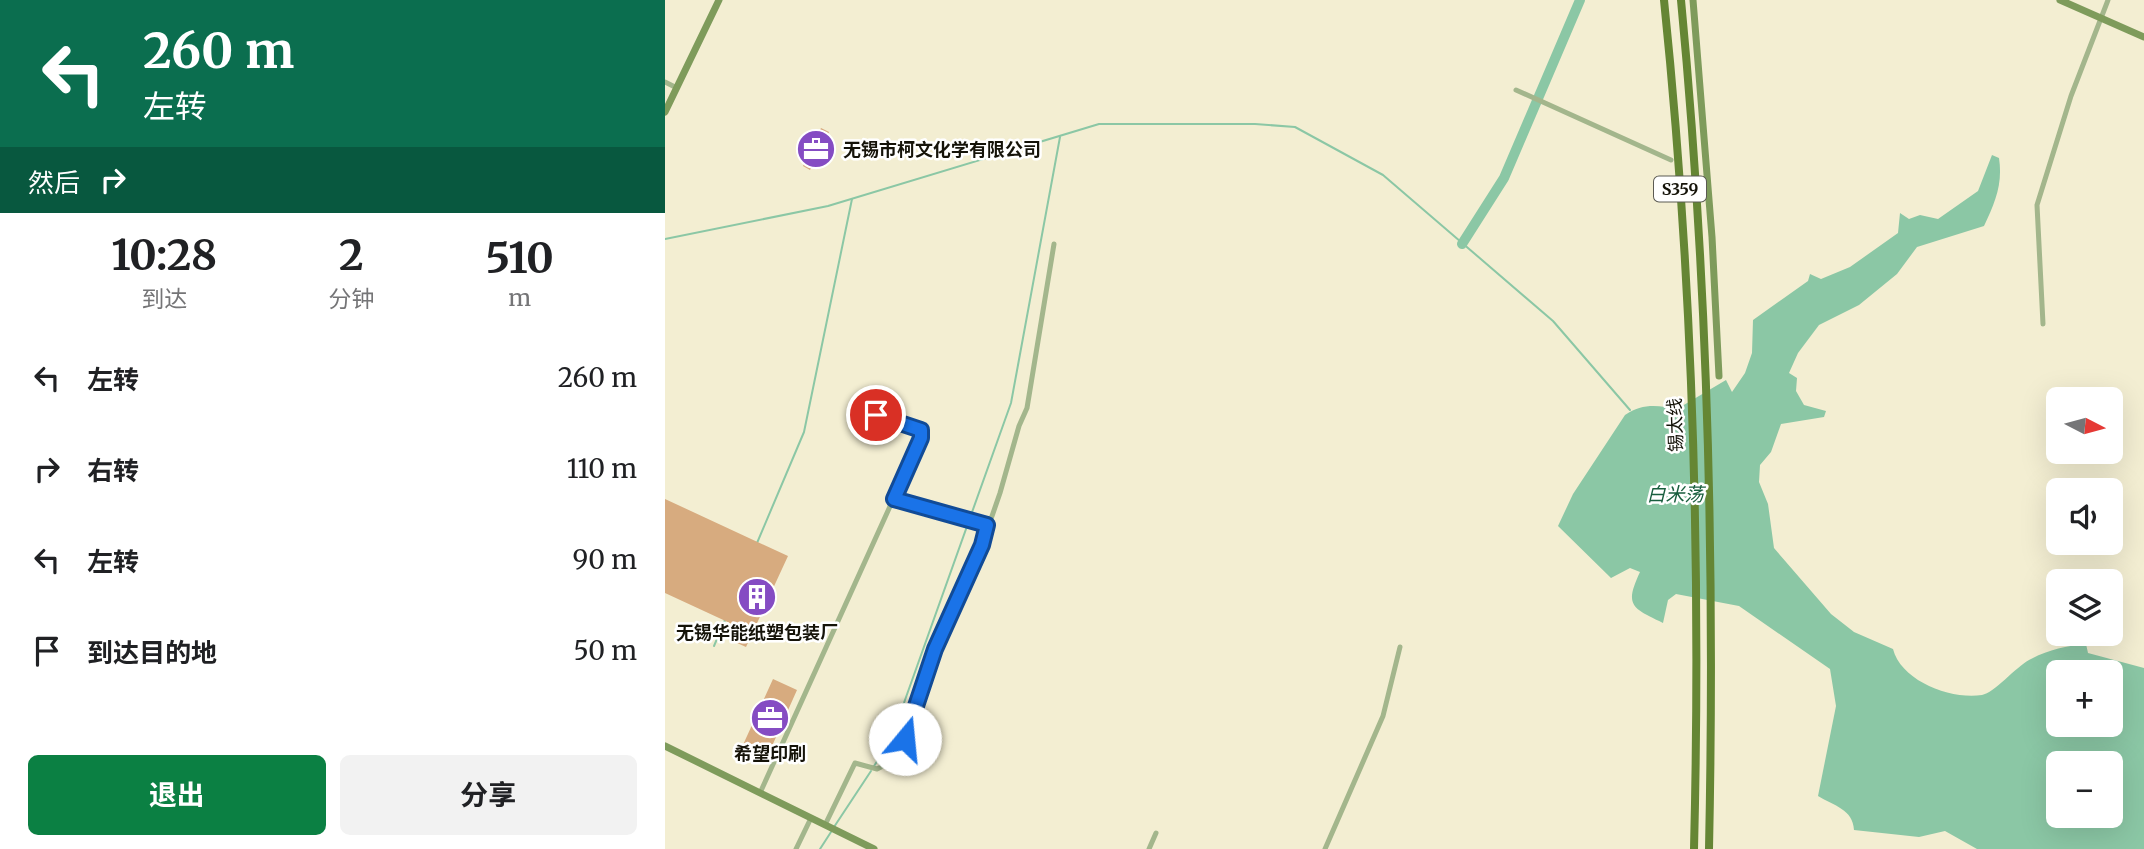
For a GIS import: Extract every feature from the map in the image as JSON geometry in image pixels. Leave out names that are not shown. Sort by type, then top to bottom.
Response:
[{"type":"main road","name":"锡太线","points":[[1664,0],[1681,213],[1689,378],[1696,605],[1694,849]]},
{"type":"main road","name":"锡太线","points":[[1681,0],[1700,238],[1707,377],[1712,605],[1709,849]]},
{"type":"street","points":[[665,112],[719,0]]},
{"type":"street","points":[[1693,0],[1711,224],[1719,376]]},
{"type":"street","points":[[2060,0],[2144,37]]},
{"type":"street","points":[[2043,324],[2037,205],[2071,96],[2109,0]]},
{"type":"street","points":[[665,82],[677,88]]},
{"type":"street","points":[[1516,90],[1671,160]]},
{"type":"street","points":[[831,827],[855,763],[877,769],[883,766],[905,739],[926,671],[982,545],[1027,408],[1054,244]]},
{"type":"street","points":[[760,793],[921,438],[921,430],[857,409]]},
{"type":"street","points":[[894,499],[987,525]]},
{"type":"street","points":[[1325,849],[1383,716],[1400,647]]},
{"type":"street","points":[[665,746],[874,849]]},
{"type":"street","points":[[796,849],[811,818]]},
{"type":"street","points":[[1149,849],[1156,833]]},
{"type":"water","name":"白米荡","points":[[1992,155],[1999,158],[1997,193],[1984,226],[1917,247],[1897,274],[1859,305],[1819,325],[1798,353],[1789,373],[1797,378],[1796,391],[1804,405],[1826,411],[1824,417],[1781,424],[1771,452],[1760,465],[1759,482],[1768,504],[1774,548],[1831,614],[1854,632],[1893,649],[1906,670],[1929,686],[1942,691],[1970,696],[1982,695],[1993,690],[2029,660],[2064,647],[2086,646],[2088,653],[2114,660],[2046,660],[2046,737],[2123,737],[2123,662],[2144,668],[2144,849],[1977,849],[1945,831],[1919,837],[1854,830],[1846,813],[1818,796],[1836,706],[1830,669],[1739,606],[1676,594],[1668,600],[1663,623],[1652,618],[1638,609],[1632,599],[1640,572],[1630,568],[1611,578],[1558,526],[1573,494],[1625,415],[1638,408],[1650,406],[1677,409],[1726,380],[1732,392],[1745,373],[1752,353],[1753,320],[1808,281],[1810,274],[1821,279],[1850,267],[1898,233],[1900,213],[1909,219],[1920,215],[1938,219],[1978,191]]},
{"type":"building","name":"无锡市柯文化学有限公司","points":[[821,128],[829,132],[810,170],[803,166]]},
{"type":"building","points":[[665,499],[788,556],[746,647],[726,638],[732,624],[665,593]]},
{"type":"building","name":"希望印刷","points":[[773,679],[797,690],[764,764],[745,756],[747,749],[742,747]]},
{"type":"waterway","points":[[1462,244],[1504,178],[1580,0]]},
{"type":"waterway","points":[[665,239],[828,206],[1099,124],[1255,124],[1295,127],[1383,175],[1553,321],[1630,410]]},
{"type":"waterway","points":[[874,766],[890,742],[1011,403],[1060,137]]},
{"type":"waterway","points":[[757,543],[804,432],[852,199]]},
{"type":"waterway","points":[[714,646],[725,620]]},
{"type":"waterway","points":[[834,827],[871,771]]},
{"type":"waterway","points":[[820,849],[831,832]]},
{"type":"place","name":"无锡市柯文化学有限公司","points":[[816,149]]},
{"type":"place","name":"无锡华能纸塑包装厂","points":[[757,597]]},
{"type":"place","name":"希望印刷","points":[[770,718]]},
{"type":"route","points":[[876,415],[916,426],[921,430],[921,438],[894,499],[987,525],[982,545],[926,671],[905,739]]}]
